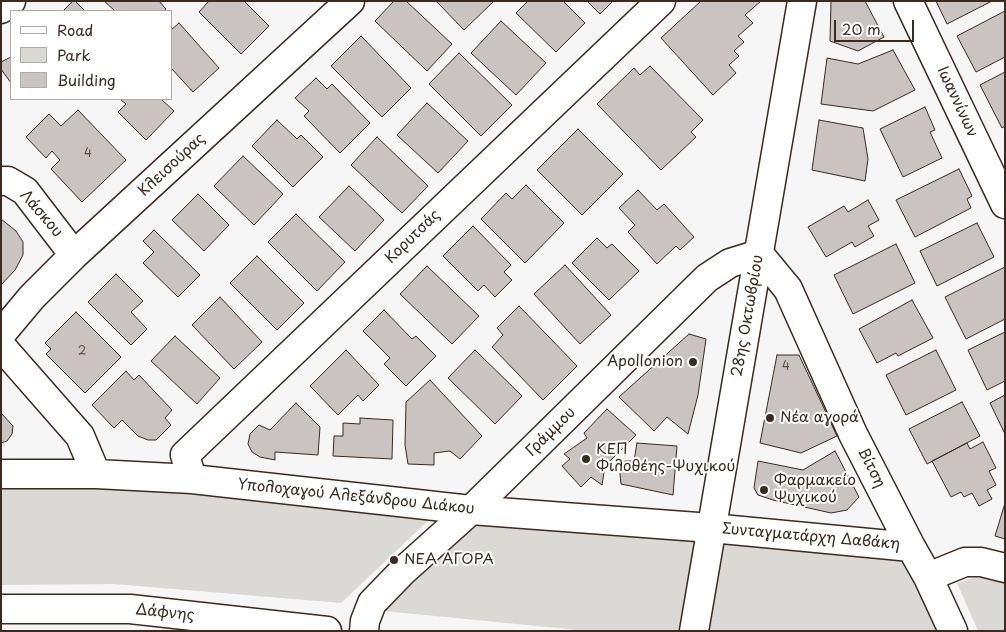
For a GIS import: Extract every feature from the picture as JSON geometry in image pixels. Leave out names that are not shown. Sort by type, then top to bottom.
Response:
[{"type":"street","points":[[1,9],[11,1]]},
{"type":"street","name":"Κλεισούρας","points":[[1,334],[32,297],[74,255],[350,1]]},
{"type":"street","name":"Κορυτσάς","points":[[192,480],[185,455],[661,1]]},
{"type":"street","name":"28ης Οκτωβρίου","points":[[694,631],[802,1]]},
{"type":"street","name":"Ιωαννίνων","points":[[908,1],[1005,204]]},
{"type":"street","name":"Λάσκου","points":[[1,181],[8,182],[25,191],[74,255]]},
{"type":"street","name":"Γράμμου","points":[[364,631],[365,621],[372,603],[403,571],[471,510],[707,278],[730,264],[759,254]]},
{"type":"street","name":"Βίτση","points":[[759,254],[788,289],[853,434],[928,577],[953,631]]},
{"type":"street","points":[[1,346],[80,436],[96,474]]},
{"type":"street","name":"Υπολοχαγού Αλεξάνδρου Διάκου","points":[[1,474],[96,474],[192,480],[471,510],[711,528]]},
{"type":"street","name":"Συνταγματάρχη Δαβάκη","points":[[711,528],[911,547]]},
{"type":"street","points":[[928,577],[965,562],[981,562],[1005,568]]},
{"type":"street","name":"Δάφνης","points":[[1,609],[130,609],[327,631]]},
{"type":"green space","points":[[1,485],[252,495],[431,518],[341,603],[114,584],[1,585]]},
{"type":"green space","points":[[472,520],[698,541],[683,631],[588,631],[384,611]]},
{"type":"green space","points":[[725,542],[906,559],[943,631],[709,631]]},
{"type":"green space","points":[[973,578],[1005,578],[1005,631],[978,631],[957,583]]},
{"type":"building","points":[[75,1],[84,10],[64,10]]},
{"type":"building","points":[[104,1],[159,1],[166,9],[165,10],[114,10]]},
{"type":"building","points":[[209,1],[244,1],[269,26],[241,54],[199,12]]},
{"type":"building","points":[[394,1],[406,1],[452,44],[427,71],[375,21]]},
{"type":"building","points":[[436,1],[492,1],[493,2],[464,30]]},
{"type":"building","points":[[528,1],[563,1],[585,23],[556,52],[516,13]]},
{"type":"building","points":[[587,1],[613,1],[600,14]]},
{"type":"building","points":[[701,1],[761,1],[745,15],[753,23],[738,36],[744,42],[734,51],[739,56],[729,65],[736,73],[713,95],[661,38]]},
{"type":"building","points":[[831,1],[865,1],[884,37],[858,51],[830,41]]},
{"type":"building","points":[[936,1],[992,1],[947,24]]},
{"type":"building","points":[[1005,11],[1005,57],[976,72],[957,36]]},
{"type":"building","points":[[501,21],[546,63],[516,95],[471,53]]},
{"type":"building","points":[[179,23],[219,68],[193,92],[172,69],[172,29]]},
{"type":"building","points":[[361,36],[411,88],[382,117],[331,66]]},
{"type":"building","points":[[893,50],[915,90],[873,111],[821,104],[827,58],[858,64]]},
{"type":"building","points":[[459,53],[512,105],[481,136],[429,84]]},
{"type":"building","points":[[10,58],[10,82],[1,69],[1,62]]},
{"type":"building","points":[[650,66],[703,120],[691,132],[696,137],[661,170],[597,104],[634,68],[640,75]]},
{"type":"building","points":[[1005,72],[1005,126],[1002,128],[980,85]]},
{"type":"building","points":[[316,78],[327,89],[332,84],[370,123],[340,153],[304,116],[309,111],[295,98]]},
{"type":"building","points":[[121,100],[162,100],[174,111],[146,140],[118,112],[126,104]]},
{"type":"building","points":[[427,103],[468,141],[438,173],[397,135]]},
{"type":"building","points":[[925,107],[935,130],[930,132],[942,158],[903,177],[880,129]]},
{"type":"building","points":[[78,110],[126,160],[82,202],[51,169],[60,160],[52,151],[46,158],[26,137],[49,114],[61,126]]},
{"type":"building","points":[[277,120],[297,139],[301,135],[323,157],[293,187],[252,146]]},
{"type":"building","points":[[819,120],[863,128],[868,159],[865,181],[812,170]]},
{"type":"building","points":[[578,129],[623,174],[582,215],[537,170]]},
{"type":"building","points":[[377,137],[428,186],[402,213],[351,165]]},
{"type":"building","points":[[243,156],[283,194],[254,225],[214,186]]},
{"type":"building","points":[[959,169],[972,196],[967,199],[971,208],[915,237],[896,200]]},
{"type":"building","points":[[526,185],[564,223],[525,263],[481,219],[506,193],[512,199]]},
{"type":"building","points":[[349,186],[384,220],[355,251],[319,217]]},
{"type":"building","points":[[638,190],[657,210],[664,204],[694,237],[680,250],[676,246],[657,264],[628,232],[635,225],[619,208]]},
{"type":"building","points":[[198,194],[229,225],[204,251],[172,220]]},
{"type":"building","points":[[868,200],[879,220],[868,226],[874,236],[855,247],[852,242],[826,257],[808,227],[844,206],[848,212]]},
{"type":"building","points":[[296,214],[345,262],[317,291],[268,242]]},
{"type":"building","points":[[1,219],[16,231],[23,242],[23,255],[15,270],[1,285]]},
{"type":"building","points":[[977,223],[994,257],[937,286],[920,251]]},
{"type":"building","points":[[473,226],[511,265],[504,272],[512,280],[495,297],[484,285],[478,291],[443,256]]},
{"type":"building","points":[[154,230],[200,275],[178,297],[143,263],[154,252],[143,241]]},
{"type":"building","points":[[597,238],[607,248],[612,244],[639,271],[609,300],[572,263]]},
{"type":"building","points":[[896,244],[915,283],[853,314],[834,275]]},
{"type":"building","points":[[257,256],[304,303],[277,330],[230,283]]},
{"type":"building","points":[[565,265],[611,315],[580,344],[534,294]]},
{"type":"building","points":[[427,266],[479,316],[452,344],[400,294]]},
{"type":"building","points":[[1005,267],[1005,319],[966,339],[945,297]]},
{"type":"building","points":[[116,274],[143,301],[131,312],[147,329],[131,345],[88,302]]},
{"type":"building","points":[[220,297],[262,342],[234,369],[192,325]]},
{"type":"building","points":[[912,300],[933,338],[898,356],[896,353],[877,363],[859,329]]},
{"type":"building","points":[[519,306],[577,366],[543,400],[492,347],[503,335],[497,328]]},
{"type":"building","points":[[384,310],[412,339],[416,336],[436,356],[406,386],[384,364],[390,358],[363,331]]},
{"type":"building","points":[[76,312],[121,357],[85,393],[46,354],[51,349],[45,343]]},
{"type":"building","points":[[1005,332],[1005,381],[987,390],[968,350]]},
{"type":"building","points":[[689,334],[706,339],[698,395],[688,434],[667,417],[654,431],[619,397]]},
{"type":"building","points":[[175,336],[220,378],[197,404],[151,361]]},
{"type":"building","points":[[346,350],[379,385],[363,401],[358,395],[338,415],[310,386]]},
{"type":"building","points":[[475,350],[522,396],[495,424],[448,378]]},
{"type":"building","points":[[936,350],[956,390],[906,415],[886,375]]},
{"type":"building","points":[[777,355],[799,355],[837,436],[801,453],[760,443]]},
{"type":"building","points":[[126,371],[134,380],[139,375],[172,410],[165,418],[171,425],[156,440],[148,440],[138,436],[122,420],[114,428],[92,405]]},
{"type":"building","points":[[430,380],[482,436],[460,459],[450,451],[434,453],[434,465],[408,464],[405,445],[406,402]]},
{"type":"building","points":[[1005,395],[1005,434],[990,403]]},
{"type":"building","points":[[962,402],[980,436],[927,464],[909,429]]},
{"type":"building","points":[[296,403],[320,427],[318,455],[275,452],[275,460],[260,457],[252,452],[248,444],[250,434],[259,425],[270,430]]},
{"type":"building","points":[[607,409],[636,435],[605,466],[602,485],[591,477],[581,487],[562,466],[570,459],[564,454],[587,438],[584,433]]},
{"type":"building","points":[[1,413],[13,426],[12,434],[7,441],[1,443]]},
{"type":"building","points":[[360,418],[393,420],[392,459],[333,456],[334,436],[343,436],[343,423],[360,424]]},
{"type":"building","points":[[983,442],[996,468],[989,471],[996,485],[987,490],[992,499],[979,506],[972,493],[964,497],[961,492],[951,497],[932,461],[967,443],[970,449]]},
{"type":"building","points":[[637,443],[677,446],[673,495],[621,484],[620,474],[625,461],[634,461]]},
{"type":"building","points":[[835,451],[859,497],[847,510],[831,513],[773,500],[758,495],[754,488],[758,461],[803,470]]},
{"type":"building","points":[[1005,503],[1005,539],[995,536]]},
{"type":"place","name":"Apollonion","points":[[693,362]]},
{"type":"place","name":"Νέα αγορά","points":[[770,418]]},
{"type":"place","name":"ΚΕΠ Φιλοθέης-Ψυχικού","points":[[586,459]]},
{"type":"place","name":"Φαρμακείο Ψυχικού","points":[[764,490]]},
{"type":"place","name":"ΝΕΑ ΑΓΟΡΑ","points":[[394,560]]}]
